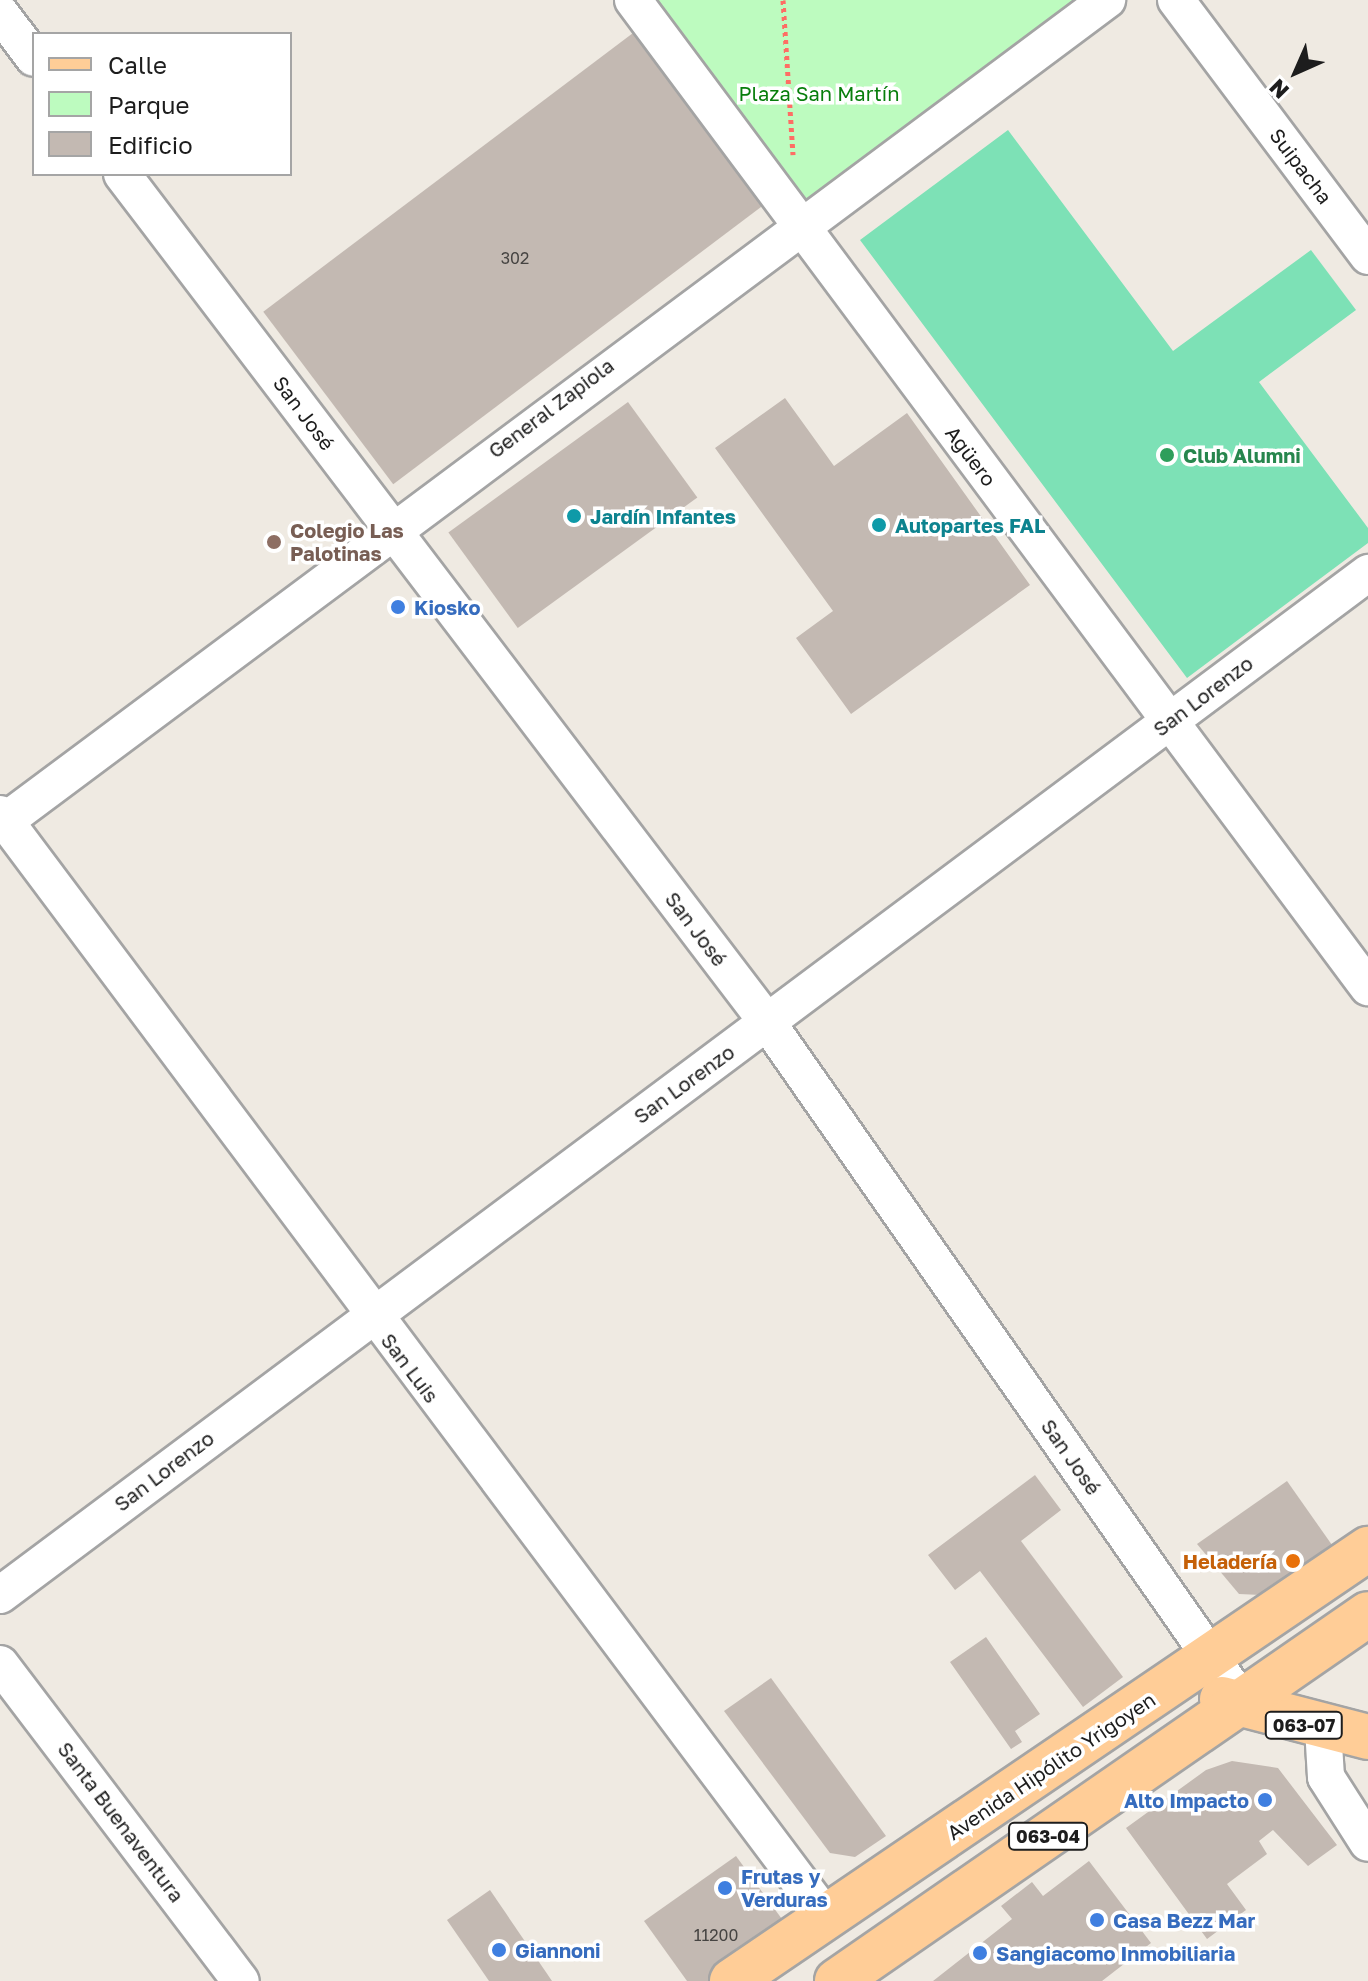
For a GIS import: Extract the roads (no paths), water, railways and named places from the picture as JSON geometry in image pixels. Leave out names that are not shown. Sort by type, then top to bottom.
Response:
[{"type":"main road","name":"Avenida Hipólito Yrigoyen","points":[[732,1981],[1368,1549]]},
{"type":"main road","name":"063-04","points":[[851,1977],[1368,1614]]},
{"type":"main road","name":"063-07","points":[[1169,1687],[1243,1703],[1323,1728],[1368,1737]]},
{"type":"street","points":[[20,0],[0,14],[32,55]]},
{"type":"street","name":"Agüero","points":[[633,0],[1368,987]]},
{"type":"street","name":"General Zapiola","points":[[2,820],[391,527],[1107,0]]},
{"type":"street","name":"Suipacha","points":[[1176,0],[1368,256]]},
{"type":"street","name":"San José","points":[[124,176],[767,1022],[1243,1703]]},
{"type":"street","name":"San Lorenzo","points":[[0,1595],[370,1315],[1368,573]]},
{"type":"street","name":"San Luis","points":[[2,820],[370,1315],[826,1917]]},
{"type":"street","name":"Santa Buenaventura","points":[[0,1664],[241,1981]]},
{"type":"street","points":[[1323,1728],[1326,1777],[1368,1843]]},
{"type":"place","name":"Club Alumni","points":[[1167,455]]},
{"type":"place","name":"Jardín Infantes","points":[[574,516]]},
{"type":"place","name":"Autopartes FAL","points":[[879,525]]},
{"type":"place","name":"Colegio Las Palotinas","points":[[274,542]]},
{"type":"place","name":"Kiosko","points":[[398,607]]},
{"type":"place","name":"Heladería","points":[[1293,1561]]},
{"type":"place","name":"Alto Impacto","points":[[1265,1800]]},
{"type":"place","name":"Frutas y Verduras","points":[[725,1888]]},
{"type":"place","name":"Casa Bezz Mar","points":[[1097,1920]]},
{"type":"place","name":"Giannoni","points":[[499,1950]]},
{"type":"place","name":"Sangiacomo Inmobiliaria","points":[[980,1953]]},
{"type":"park label","name":"Plaza San Martín","points":[[819,93]]}]
